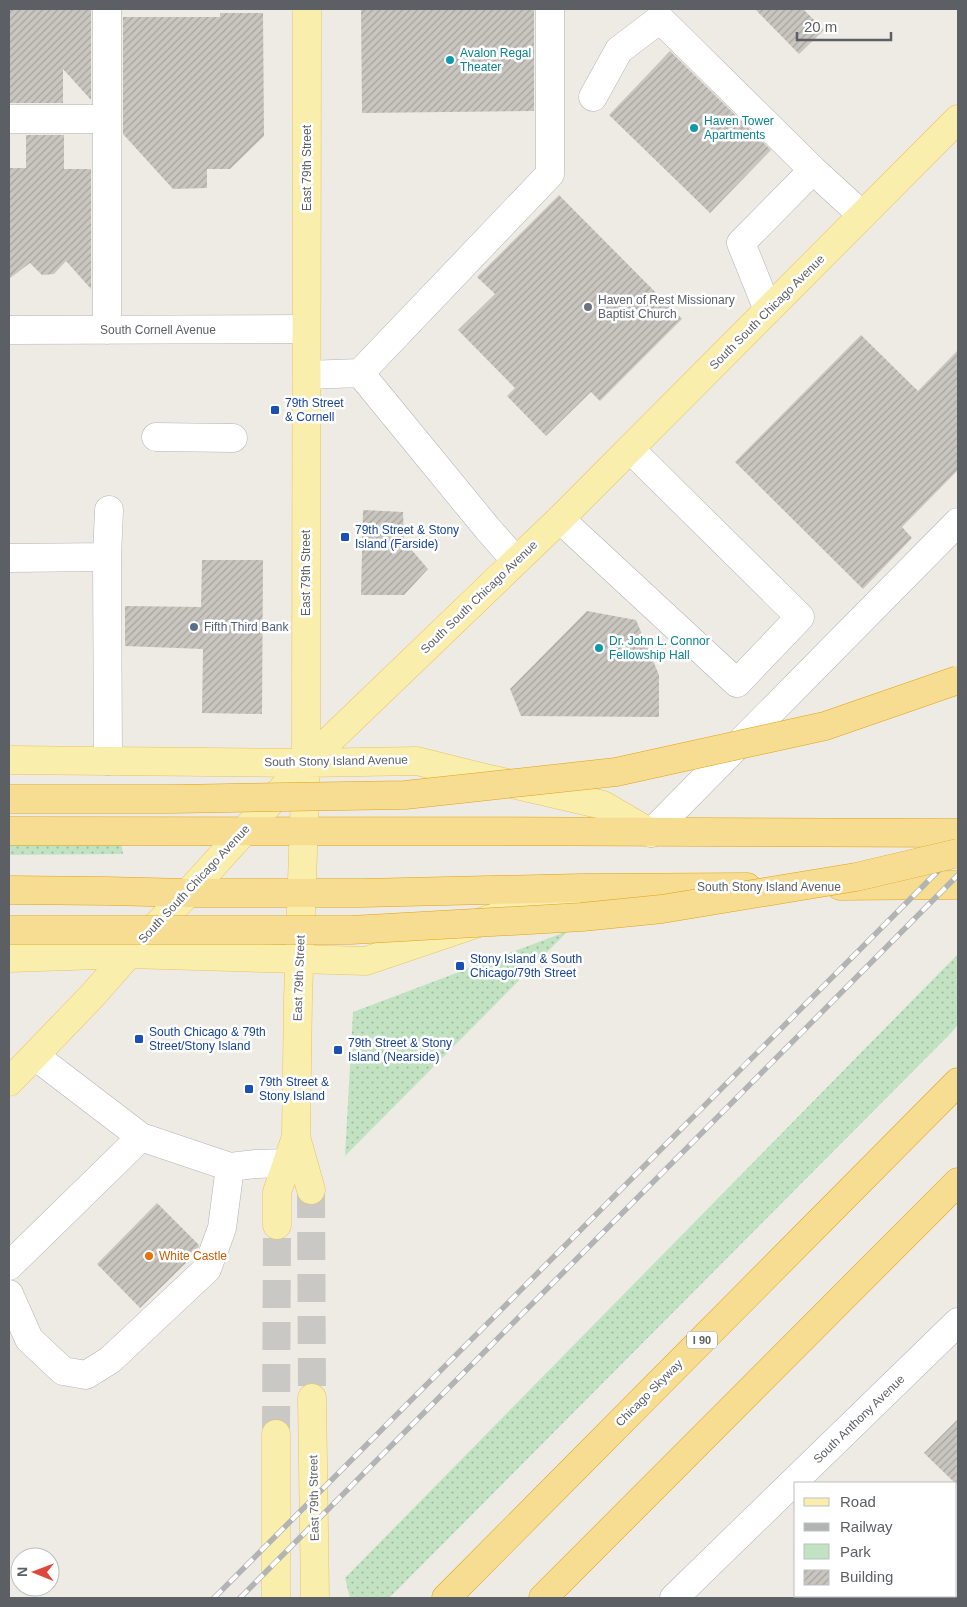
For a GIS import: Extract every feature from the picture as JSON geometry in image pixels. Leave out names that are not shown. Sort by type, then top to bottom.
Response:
[{"type":"highway","points":[[9,799],[174,799],[405,795],[616,772],[824,726],[958,680]]},
{"type":"highway","name":"South Stony Island Avenue","points":[[9,831],[245,829],[651,833],[958,833]]},
{"type":"highway","points":[[9,930],[352,930],[582,917],[662,909],[856,877],[958,852]]},
{"type":"highway","name":"South Stony Island Avenue","points":[[9,890],[302,893],[580,888],[958,885]]},
{"type":"highway","name":"Chicago Skyway","points":[[446,1598],[958,1082]]},
{"type":"highway","points":[[542,1598],[958,1182]]},
{"type":"main road","name":"East 79th Street","points":[[307,9],[306,763],[296,1137],[311,1190]]},
{"type":"main road","name":"South South Chicago Avenue","points":[[9,1082],[188,893],[306,763],[560,519],[958,119]]},
{"type":"main road","name":"South Stony Island Avenue","points":[[9,760],[306,763],[417,761],[602,805],[651,833]]},
{"type":"main road","name":"South Stony Island Avenue","points":[[9,958],[129,954],[366,961],[580,888]]},
{"type":"main road","name":"East 79th Street","points":[[277,1225],[277,1192],[296,1137]]},
{"type":"main road","name":"East 79th Street","points":[[312,1398],[315,1598]]},
{"type":"main road","points":[[276,1434],[276,1598]]},
{"type":"street","points":[[107,9],[107,330]]},
{"type":"street","points":[[307,375],[360,374],[550,174],[550,9]]},
{"type":"street","points":[[593,97],[619,50],[660,19],[862,216]]},
{"type":"street","points":[[9,119],[107,119]]},
{"type":"street","points":[[768,310],[741,243],[813,170]]},
{"type":"street","name":"South Cornell Avenue","points":[[9,330],[306,329]]},
{"type":"street","points":[[360,374],[516,561]]},
{"type":"street","points":[[156,437],[233,438]]},
{"type":"street","points":[[560,519],[737,683],[800,617],[630,449]]},
{"type":"street","points":[[108,761],[107,557],[109,510]]},
{"type":"street","points":[[651,833],[958,522]]},
{"type":"street","points":[[9,558],[107,557]]},
{"type":"street","points":[[35,1056],[141,1137],[230,1167],[287,1163]]},
{"type":"street","points":[[9,1266],[141,1137]]},
{"type":"street","points":[[9,1294],[29,1338],[63,1370],[86,1375],[110,1360],[207,1269],[222,1228],[230,1167]]},
{"type":"street","name":"South Anthony Avenue","points":[[674,1598],[958,1322]]},
{"type":"green space","points":[[9,841],[121,841],[123,854],[9,855]]},
{"type":"green space","points":[[568,931],[345,1156],[353,1012]]},
{"type":"green space","points":[[958,954],[958,1025],[949,1035],[389,1598],[350,1598],[345,1578]]},
{"type":"building","points":[[9,9],[91,9],[91,100],[63,69],[63,103],[9,103]]},
{"type":"building","name":"Avalon Regal Theater","points":[[361,9],[534,9],[534,111],[362,113]]},
{"type":"building","points":[[755,9],[803,9],[824,30],[799,54]]},
{"type":"building","points":[[220,13],[263,13],[264,136],[230,169],[207,169],[207,188],[173,189],[123,134],[123,17],[220,17]]},
{"type":"building","name":"Haven Tower Apartments","points":[[670,51],[771,150],[710,213],[609,115]]},
{"type":"building","points":[[26,135],[64,135],[64,169],[91,169],[91,289],[66,261],[54,274],[42,275],[30,263],[9,279],[9,168],[26,168]]},
{"type":"building","name":"Haven of Rest Missionary Baptist Church","points":[[559,195],[682,319],[600,401],[591,392],[546,436],[507,396],[515,388],[458,330],[495,294],[477,277]]},
{"type":"building","points":[[861,335],[918,391],[958,350],[958,470],[902,527],[912,538],[863,589],[735,462]]},
{"type":"building","points":[[363,510],[403,512],[404,541],[428,569],[404,595],[361,595]]},
{"type":"building","name":"Fifth Third Bank","points":[[202,560],[263,560],[262,714],[202,713],[203,649],[125,646],[125,606],[201,607]]},
{"type":"building","name":"Dr. John L. Connor Fellowship Hall","points":[[587,611],[636,620],[659,675],[659,717],[521,716],[510,689]]},
{"type":"building","name":"White Castle","points":[[157,1203],[199,1245],[197,1252],[140,1308],[97,1264]]},
{"type":"building","points":[[958,1419],[958,1486],[957,1482],[954,1482],[924,1453]]},
{"type":"tunnel","points":[[311,1190],[312,1398]]},
{"type":"tunnel","points":[[276,1434],[277,1225]]},
{"type":"railway","points":[[214,1598],[958,851]]},
{"type":"railway","points":[[240,1598],[958,875]]},
{"type":"place","name":"Avalon Regal Theater","points":[[450,60]]},
{"type":"place","name":"Haven Tower Apartments","points":[[694,128]]},
{"type":"place","name":"Haven of Rest Missionary Baptist Church","points":[[588,307]]},
{"type":"place","name":"79th Street & Cornell","points":[[275,410]]},
{"type":"place","name":"79th Street & Stony Island (Farside)","points":[[345,537]]},
{"type":"place","name":"Fifth Third Bank","points":[[194,627]]},
{"type":"place","name":"Dr. John L. Connor Fellowship Hall","points":[[599,648]]},
{"type":"place","name":"Stony Island & South Chicago/79th Street","points":[[460,966]]},
{"type":"place","name":"South Chicago & 79th Street/Stony Island","points":[[139,1039]]},
{"type":"place","name":"79th Street & Stony Island (Nearside)","points":[[338,1050]]},
{"type":"place","name":"79th Street & Stony Island","points":[[249,1089]]},
{"type":"place","name":"White Castle","points":[[149,1256]]}]
